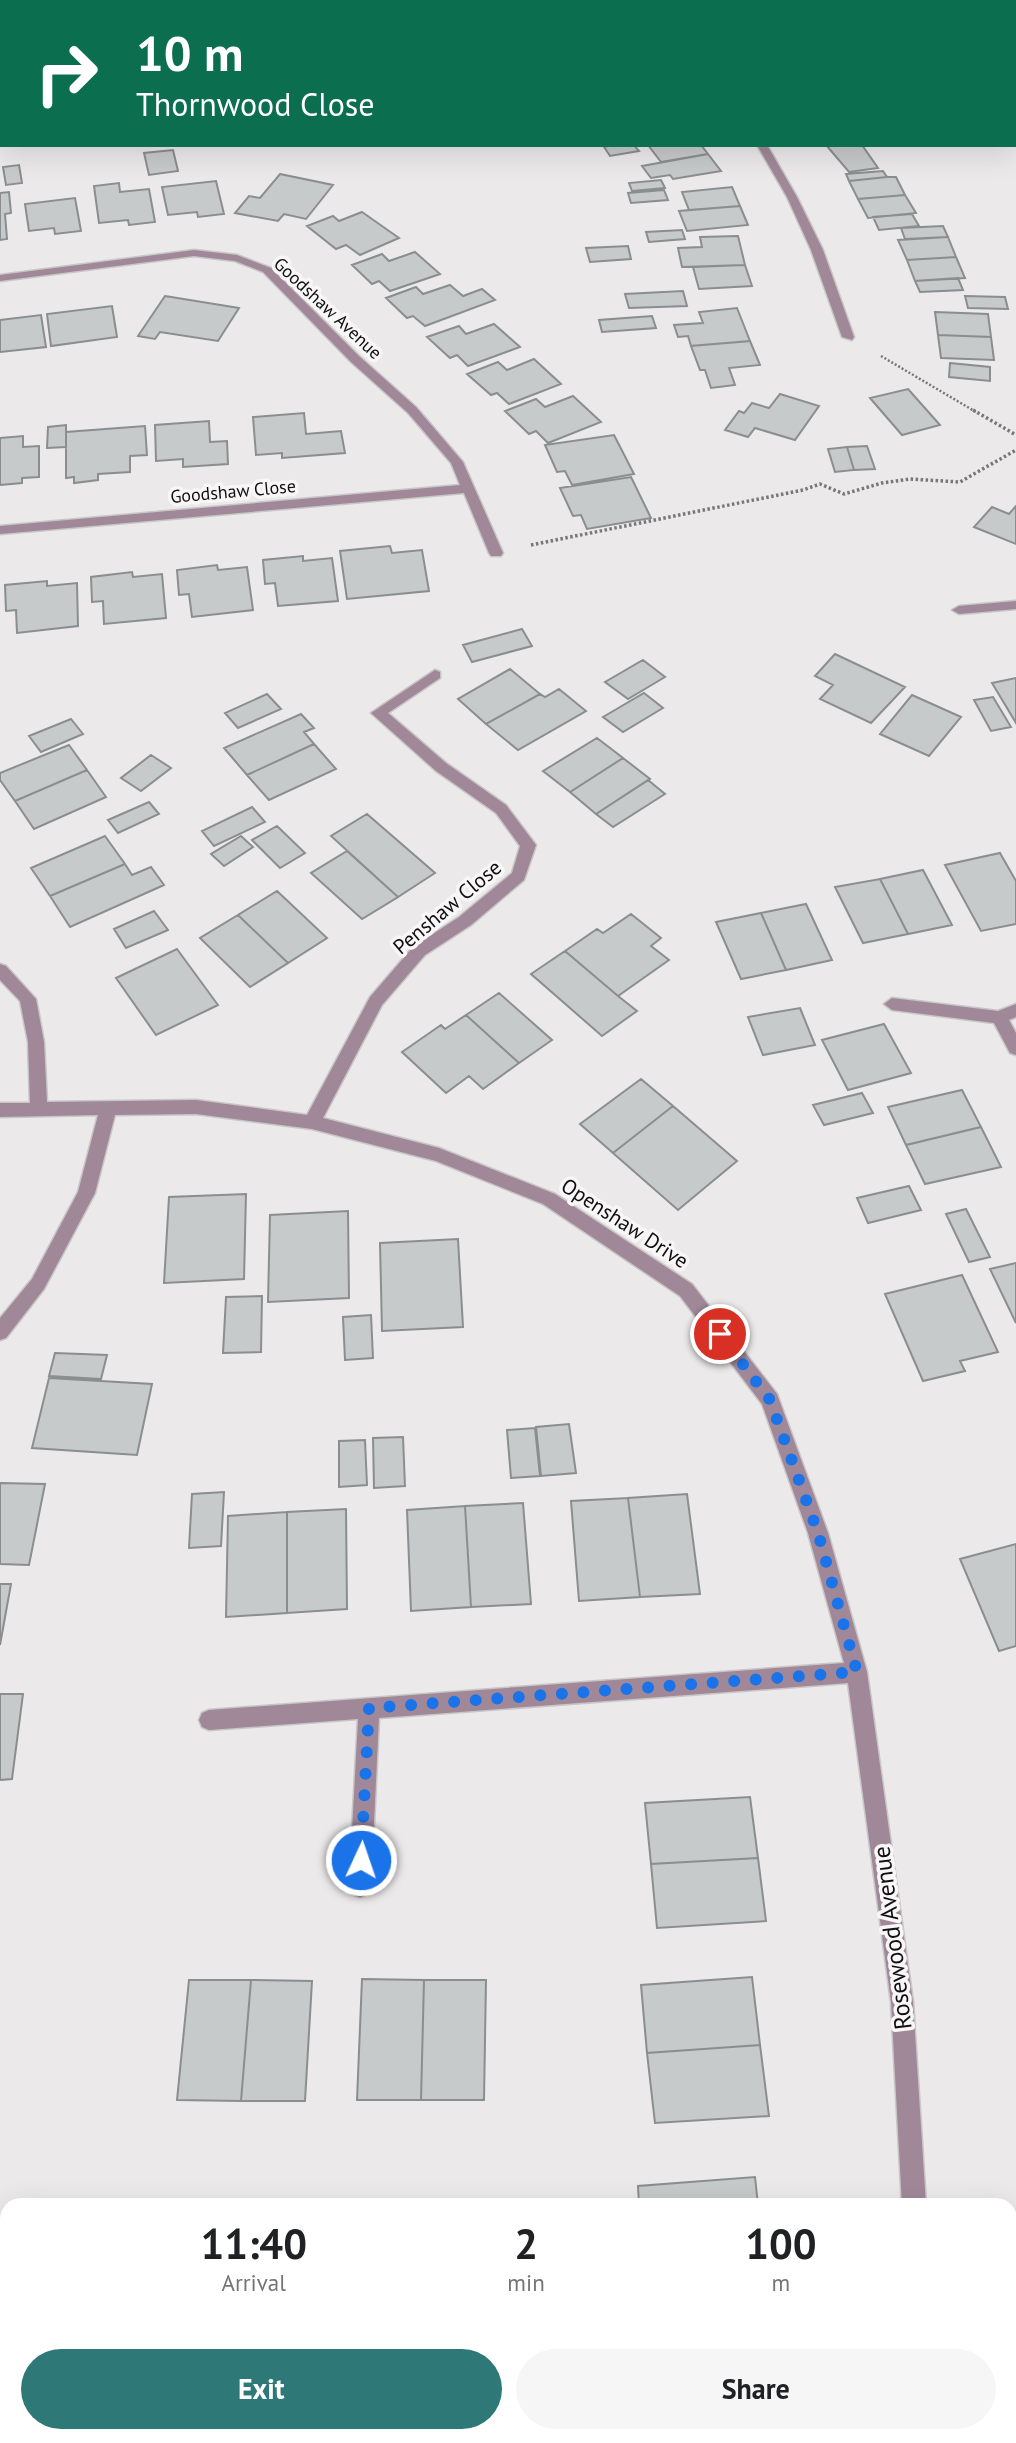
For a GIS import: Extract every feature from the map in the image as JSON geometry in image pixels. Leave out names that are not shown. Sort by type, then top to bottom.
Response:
[{"type":"street","points":[[762,147],[792,197],[817,250],[848,337]]},
{"type":"street","name":"Goodshaw Avenue","points":[[0,278],[194,253],[237,258],[267,270],[355,359],[412,410],[457,462],[496,552]]},
{"type":"street","name":"Goodshaw Close","points":[[0,530],[470,488]]},
{"type":"street","points":[[959,610],[1016,605]]},
{"type":"street","name":"Penshaw Close","points":[[312,1122],[376,1001],[419,951],[465,920],[519,876],[528,845],[501,809],[441,767],[378,713],[435,675]]},
{"type":"street","points":[[0,970],[28,999],[36,1042],[39,1108]]},
{"type":"street","points":[[892,1004],[999,1017],[1016,1010]]},
{"type":"street","points":[[999,1017],[1016,1048]]},
{"type":"street","points":[[0,1332],[38,1284],[86,1193],[109,1107]]},
{"type":"street","name":"Openshaw Drive","points":[[0,1110],[197,1108],[312,1122],[439,1154],[549,1199],[686,1290],[770,1400],[818,1533],[857,1672]]},
{"type":"street","points":[[209,1720],[857,1672]]},
{"type":"street","name":"Rosewood Avenue","points":[[857,1672],[902,2002],[914,2198]]},
{"type":"street","points":[[360,1886],[369,1708]]},
{"type":"path","points":[[848,337],[1016,435]]},
{"type":"path","points":[[496,552],[803,490],[820,484],[844,494],[882,483],[910,480],[960,482],[1016,450]]},
{"type":"building","points":[[604,147],[636,147],[639,151],[610,156]]},
{"type":"building","points":[[650,147],[703,147],[708,154],[661,162]]},
{"type":"building","points":[[828,147],[863,147],[878,168],[849,172]]},
{"type":"building","points":[[173,150],[178,171],[149,175],[144,153]]},
{"type":"building","points":[[708,154],[721,171],[673,179],[670,175],[651,178],[642,166]]},
{"type":"building","points":[[19,165],[22,183],[6,185],[3,167]]},
{"type":"building","points":[[883,171],[887,177],[849,181],[846,174]]},
{"type":"building","points":[[280,174],[333,185],[306,219],[284,214],[278,221],[235,213],[249,196],[260,198]]},
{"type":"building","points":[[896,177],[905,195],[858,199],[849,181]]},
{"type":"building","points":[[661,180],[665,188],[632,191],[629,183]]},
{"type":"building","points":[[216,181],[224,214],[198,217],[197,212],[168,215],[162,187]]},
{"type":"building","points":[[119,183],[120,192],[149,189],[155,222],[129,225],[128,220],[99,223],[94,186]]},
{"type":"building","points":[[732,187],[740,206],[689,210],[682,192]]},
{"type":"building","points":[[664,190],[668,200],[631,203],[628,193]]},
{"type":"building","points":[[9,192],[11,213],[5,214],[7,239],[0,240],[0,193]]},
{"type":"building","points":[[905,195],[916,213],[868,218],[858,199]]},
{"type":"building","points":[[75,198],[81,231],[55,234],[54,228],[29,231],[25,204]]},
{"type":"building","points":[[740,206],[748,225],[687,231],[679,211]]},
{"type":"building","points":[[362,212],[399,238],[360,255],[346,245],[336,249],[307,226],[333,216],[339,221]]},
{"type":"building","points":[[912,214],[919,226],[879,230],[873,217]]},
{"type":"building","points":[[943,226],[948,237],[905,239],[901,228]]},
{"type":"building","points":[[682,230],[685,239],[649,242],[646,232]]},
{"type":"building","points":[[738,236],[745,265],[682,267],[678,248],[702,247],[700,237]]},
{"type":"building","points":[[948,237],[956,257],[907,260],[898,240]]},
{"type":"building","points":[[628,246],[631,259],[590,262],[586,248]]},
{"type":"building","points":[[415,252],[440,274],[390,291],[379,281],[372,284],[352,265],[382,254],[389,261]]},
{"type":"building","points":[[956,257],[965,278],[915,281],[907,260]]},
{"type":"building","points":[[745,265],[752,286],[699,289],[693,267]]},
{"type":"building","points":[[958,278],[963,290],[920,292],[915,281]]},
{"type":"building","points":[[450,285],[463,296],[482,289],[495,300],[425,326],[413,316],[407,318],[386,298],[416,287],[423,294]]},
{"type":"building","points":[[683,291],[687,306],[629,308],[625,294]]},
{"type":"building","points":[[165,296],[239,308],[218,341],[160,332],[155,339],[138,336]]},
{"type":"building","points":[[965,296],[1005,297],[1008,309],[968,308]]},
{"type":"building","points":[[112,306],[117,337],[51,346],[47,314]]},
{"type":"building","points":[[737,308],[750,341],[691,346],[688,336],[678,337],[674,325],[703,323],[699,312]]},
{"type":"building","points":[[935,312],[988,314],[991,337],[938,335]]},
{"type":"building","points":[[41,315],[46,347],[0,352],[0,320]]},
{"type":"building","points":[[652,316],[656,328],[602,332],[599,320]]},
{"type":"building","points":[[494,324],[520,347],[468,366],[457,355],[450,358],[427,337],[459,326],[466,334]]},
{"type":"building","points":[[938,335],[991,337],[994,360],[941,358]]},
{"type":"building","points":[[750,341],[760,365],[729,368],[735,385],[711,388],[705,370],[700,370],[691,346]]},
{"type":"building","points":[[534,359],[561,384],[509,404],[497,393],[491,395],[467,374],[498,362],[507,370]]},
{"type":"building","points":[[950,363],[990,367],[990,381],[949,377]]},
{"type":"building","points":[[908,389],[940,425],[902,435],[870,398]]},
{"type":"building","points":[[780,394],[819,406],[795,440],[755,428],[748,437],[725,430],[739,411],[744,413],[752,403],[769,408]]},
{"type":"building","points":[[573,396],[601,422],[548,443],[536,431],[529,434],[505,411],[536,399],[545,407]]},
{"type":"building","points":[[304,413],[306,434],[341,431],[345,453],[282,458],[282,453],[256,455],[253,417]]},
{"type":"building","points":[[209,421],[210,442],[227,441],[228,464],[183,467],[183,459],[156,461],[155,425]]},
{"type":"building","points":[[66,425],[66,447],[47,448],[48,427]]},
{"type":"building","points":[[145,426],[147,455],[130,456],[130,472],[98,474],[98,480],[74,483],[74,477],[66,478],[66,432]]},
{"type":"building","points":[[614,435],[634,474],[572,485],[565,471],[557,472],[545,445]]},
{"type":"building","points":[[23,436],[23,447],[39,446],[39,477],[22,478],[22,483],[0,485],[0,438]]},
{"type":"building","points":[[867,446],[875,469],[854,470],[847,447]]},
{"type":"building","points":[[847,447],[854,470],[835,472],[828,449]]},
{"type":"building","points":[[631,477],[651,518],[587,529],[581,515],[573,516],[560,488]]},
{"type":"building","points":[[1016,506],[1016,544],[974,527],[992,507],[1009,514]]},
{"type":"building","points":[[390,546],[392,553],[422,550],[429,591],[347,599],[340,551]]},
{"type":"building","points":[[303,556],[303,561],[332,558],[338,601],[278,606],[275,583],[265,584],[263,560]]},
{"type":"building","points":[[217,565],[218,570],[247,567],[253,610],[192,617],[189,594],[179,595],[177,570]]},
{"type":"building","points":[[132,572],[133,577],[162,574],[166,618],[104,624],[103,601],[92,602],[91,577]]},
{"type":"building","points":[[47,581],[47,586],[77,583],[78,626],[17,633],[16,610],[6,611],[5,585]]},
{"type":"building","points":[[522,629],[532,646],[472,662],[463,645]]},
{"type":"building","points":[[835,654],[905,687],[871,723],[820,699],[833,685],[815,676]]},
{"type":"building","points":[[643,660],[665,677],[628,699],[605,682]]},
{"type":"building","points":[[510,669],[540,694],[486,724],[458,699]]},
{"type":"building","points":[[1016,678],[1016,723],[992,683]]},
{"type":"building","points":[[559,689],[586,711],[518,750],[486,724],[540,694],[545,697]]},
{"type":"building","points":[[644,693],[663,708],[623,732],[603,717]]},
{"type":"building","points":[[267,694],[281,709],[238,728],[225,713]]},
{"type":"building","points":[[912,695],[961,717],[929,756],[880,734]]},
{"type":"building","points":[[993,697],[1011,727],[991,731],[974,700]]},
{"type":"building","points":[[301,714],[314,728],[304,732],[314,744],[247,775],[224,748]]},
{"type":"building","points":[[71,719],[83,734],[41,752],[29,736]]},
{"type":"building","points":[[597,738],[623,758],[570,792],[543,771]]},
{"type":"building","points":[[314,744],[336,769],[269,800],[247,775]]},
{"type":"building","points":[[69,745],[87,770],[15,801],[0,780],[0,773]]},
{"type":"building","points":[[151,755],[171,768],[141,791],[121,778]]},
{"type":"building","points":[[623,758],[650,779],[596,814],[570,792]]},
{"type":"building","points":[[87,770],[106,797],[34,829],[15,801]]},
{"type":"building","points":[[648,780],[665,794],[613,827],[596,814]]},
{"type":"building","points":[[149,802],[159,814],[118,833],[108,820]]},
{"type":"building","points":[[252,807],[265,822],[214,846],[202,831]]},
{"type":"building","points":[[367,814],[435,873],[398,897],[331,836]]},
{"type":"building","points":[[277,826],[305,853],[280,868],[252,840]]},
{"type":"building","points":[[105,836],[125,864],[50,896],[31,868]]},
{"type":"building","points":[[241,836],[253,847],[224,866],[211,854]]},
{"type":"building","points":[[347,851],[398,897],[362,919],[311,873]]},
{"type":"building","points":[[1000,853],[1016,881],[1016,924],[981,931],[945,865]]},
{"type":"building","points":[[125,864],[132,875],[151,867],[164,885],[70,927],[50,896]]},
{"type":"building","points":[[923,870],[952,925],[908,934],[880,879]]},
{"type":"building","points":[[880,879],[908,934],[863,943],[835,887]]},
{"type":"building","points":[[277,891],[327,938],[288,963],[238,915]]},
{"type":"building","points":[[806,904],[832,960],[786,970],[761,913]]},
{"type":"building","points":[[154,911],[168,930],[126,948],[114,929]]},
{"type":"building","points":[[761,913],[786,970],[741,979],[716,922]]},
{"type":"building","points":[[631,914],[661,938],[651,946],[669,960],[618,996],[565,951],[597,929],[603,933]]},
{"type":"building","points":[[238,915],[288,963],[250,987],[200,938]]},
{"type":"building","points":[[177,949],[218,1005],[156,1035],[116,978]]},
{"type":"building","points":[[565,951],[637,1011],[602,1036],[531,974]]},
{"type":"building","points":[[499,993],[552,1040],[519,1063],[466,1015]]},
{"type":"building","points":[[800,1008],[815,1045],[763,1055],[748,1017]]},
{"type":"building","points":[[466,1015],[519,1063],[483,1089],[469,1076],[446,1093],[402,1052],[441,1025],[445,1029]]},
{"type":"building","points":[[884,1024],[911,1073],[848,1090],[822,1040]]},
{"type":"building","points":[[641,1079],[673,1106],[613,1153],[580,1124]]},
{"type":"building","points":[[962,1090],[981,1127],[906,1145],[888,1107]]},
{"type":"building","points":[[862,1093],[873,1113],[824,1125],[813,1105]]},
{"type":"building","points":[[673,1106],[737,1161],[678,1210],[613,1153]]},
{"type":"building","points":[[981,1127],[1001,1167],[925,1184],[906,1145]]},
{"type":"building","points":[[909,1186],[921,1210],[868,1223],[857,1198]]},
{"type":"building","points":[[246,1194],[244,1279],[164,1283],[169,1197]]},
{"type":"building","points":[[966,1209],[990,1257],[969,1262],[946,1214]]},
{"type":"building","points":[[348,1211],[349,1298],[268,1302],[270,1215]]},
{"type":"building","points":[[458,1239],[463,1327],[382,1331],[380,1243]]},
{"type":"building","points":[[1016,1263],[1016,1323],[990,1269]]},
{"type":"building","points":[[962,1275],[998,1352],[960,1361],[965,1371],[923,1381],[885,1294]]},
{"type":"building","points":[[262,1296],[261,1352],[223,1353],[226,1297]]},
{"type":"building","points":[[371,1315],[373,1358],[345,1360],[343,1317]]},
{"type":"building","points":[[55,1353],[107,1355],[101,1379],[49,1376]]},
{"type":"building","points":[[49,1378],[152,1384],[137,1455],[32,1448]]},
{"type":"building","points":[[569,1424],[576,1473],[541,1476],[536,1427]]},
{"type":"building","points":[[535,1428],[540,1476],[511,1478],[507,1430]]},
{"type":"building","points":[[403,1437],[405,1486],[374,1488],[373,1438]]},
{"type":"building","points":[[365,1440],[367,1485],[339,1487],[339,1441]]},
{"type":"building","points":[[0,1483],[45,1484],[29,1565],[0,1564]]},
{"type":"building","points":[[224,1492],[221,1546],[189,1548],[192,1494]]},
{"type":"building","points":[[687,1494],[700,1594],[640,1597],[628,1498]]},
{"type":"building","points":[[628,1498],[640,1597],[579,1601],[571,1501]]},
{"type":"building","points":[[523,1503],[531,1604],[471,1607],[465,1506]]},
{"type":"building","points":[[465,1506],[471,1607],[411,1611],[407,1510]]},
{"type":"building","points":[[346,1509],[347,1609],[287,1613],[287,1512]]},
{"type":"building","points":[[287,1512],[287,1613],[226,1617],[228,1516]]},
{"type":"building","points":[[1016,1544],[1016,1646],[999,1651],[960,1559]]},
{"type":"building","points":[[0,1584],[11,1584],[0,1645]]},
{"type":"building","points":[[0,1694],[23,1694],[12,1779],[0,1780]]},
{"type":"building","points":[[750,1797],[758,1858],[651,1864],[645,1803]]},
{"type":"building","points":[[758,1858],[766,1921],[657,1928],[651,1864]]},
{"type":"building","points":[[752,1977],[760,2045],[647,2053],[641,1985]]},
{"type":"building","points":[[362,1979],[424,1980],[421,2100],[357,2100]]},
{"type":"building","points":[[189,1980],[251,1980],[241,2101],[177,2100]]},
{"type":"building","points":[[251,1980],[312,1981],[305,2101],[241,2101]]},
{"type":"building","points":[[424,1980],[486,1980],[484,2100],[421,2100]]},
{"type":"building","points":[[760,2045],[769,2116],[655,2123],[647,2053]]},
{"type":"building","points":[[755,2177],[757,2198],[639,2198],[638,2186]]},
{"type":"route","points":[[361,1860],[369,1708],[857,1672],[818,1533],[770,1400],[720,1334]]}]
